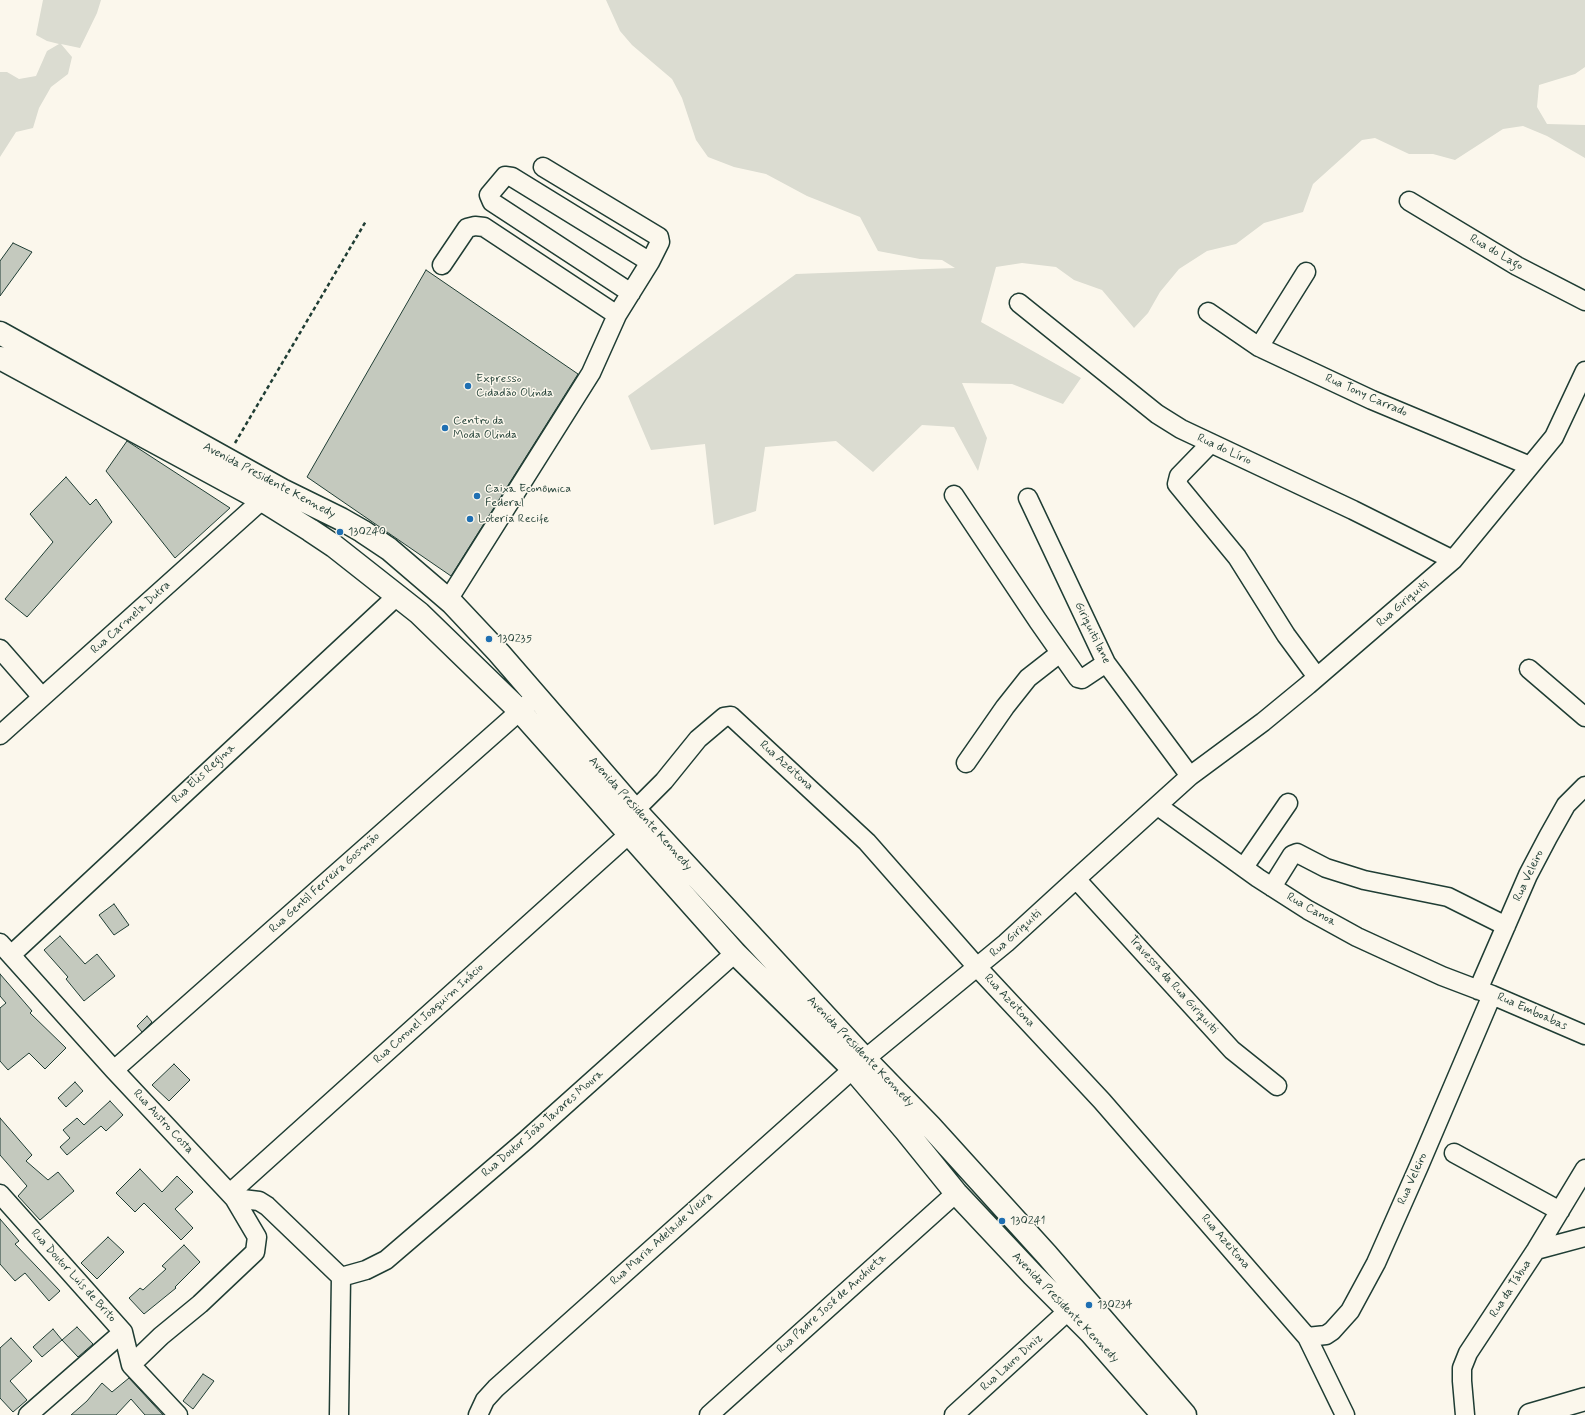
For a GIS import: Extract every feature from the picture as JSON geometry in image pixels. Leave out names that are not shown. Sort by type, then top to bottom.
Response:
[{"type":"main road","name":"Avenida Presidente Kennedy","points":[[0,333],[282,490],[362,531],[389,549],[448,600],[499,653],[538,697],[635,810],[859,1064],[905,1130],[956,1193],[1033,1275],[1069,1310],[1164,1415]]},
{"type":"main road","name":"Avenida Presidente Kennedy","points":[[0,358],[262,500],[334,546],[398,595],[461,653],[519,710],[628,835],[735,954],[930,1126],[1026,1232],[1185,1415]]},
{"type":"main road","points":[[1530,1415],[1585,1399]]},
{"type":"street","points":[[448,600],[591,373],[617,315],[650,262],[660,242],[659,237],[543,167]]},
{"type":"street","points":[[631,293],[492,202],[490,194],[504,176],[512,177],[650,262]]},
{"type":"street","name":"Rua do Lago","points":[[1409,201],[1511,262],[1585,301]]},
{"type":"street","points":[[442,265],[467,228],[475,226],[484,227],[617,315]]},
{"type":"street","points":[[1259,346],[1306,272]]},
{"type":"street","name":"Rua do Lírio","points":[[1019,303],[1157,414],[1181,429],[1353,510],[1453,560]]},
{"type":"street","name":"Rua Tony Carrado","points":[[1208,312],[1259,346],[1372,400],[1530,466]]},
{"type":"street","name":"Rua Giriquiti","points":[[859,1064],[1006,944],[1076,878],[1164,801],[1190,776],[1263,722],[1453,560],[1554,438],[1584,374]]},
{"type":"street","points":[[1210,443],[1179,476],[1177,484],[1237,558],[1286,635],[1317,677]]},
{"type":"street","points":[[954,495],[1078,678],[1082,679],[1106,663]]},
{"type":"street","name":"Giriquiti lane","points":[[1028,498],[1106,663],[1190,776]]},
{"type":"street","name":"Rua Carmela Dutra","points":[[0,735],[262,500]]},
{"type":"street","name":"Rua Elis Regina","points":[[5,949],[398,595]]},
{"type":"street","points":[[0,649],[42,697]]},
{"type":"street","points":[[966,763],[1005,707],[1028,678],[1060,653]]},
{"type":"street","points":[[1529,669],[1585,717]]},
{"type":"street","name":"Rua Gentil Ferreira Gosmão","points":[[114,1070],[519,710],[538,697]]},
{"type":"street","name":"Rua Azeitona","points":[[635,810],[664,781],[698,739],[724,717],[731,716],[867,842],[977,967],[1102,1101],[1307,1337],[1345,1415]]},
{"type":"street","name":"Rua Veleiro","points":[[1307,1337],[1326,1335],[1332,1331],[1350,1311],[1376,1263],[1410,1187],[1485,992],[1506,926],[1548,837],[1566,805],[1582,788]]},
{"type":"street","name":"Rua Canoa","points":[[1164,801],[1244,867],[1272,887],[1357,937],[1442,976],[1485,992]]},
{"type":"street","points":[[1244,867],[1288,803]]},
{"type":"street","name":"Rua Coronel Joaquim Inácio","points":[[232,1196],[628,835]]},
{"type":"street","points":[[1272,887],[1292,855],[1297,853],[1326,868],[1364,880],[1448,897],[1506,926]]},
{"type":"street","name":"Travessa da Rua Giriquiti","points":[[1076,878],[1232,1050],[1277,1086]]},
{"type":"street","name":"Rua Austro Costa","points":[[5,949],[114,1070],[232,1196],[257,1238],[255,1252],[229,1278],[161,1336],[131,1365]]},
{"type":"street","name":"Rua Doutor João Tavares Moura","points":[[341,1277],[366,1270],[386,1260],[526,1140],[735,954]]},
{"type":"street","name":"Rua Emboabas","points":[[1485,992],[1585,1035]]},
{"type":"street","name":"Rua Maria Adelaide Vieira","points":[[478,1415],[485,1400],[496,1388],[859,1064]]},
{"type":"street","points":[[1454,1153],[1560,1211]]},
{"type":"street","name":"Rua da Tábua","points":[[1465,1415],[1462,1368],[1468,1353],[1536,1250],[1585,1169]]},
{"type":"street","name":"Rua Padre José de Anchieta","points":[[709,1415],[956,1193]]},
{"type":"street","name":"Rua Doutor Luís de Brito","points":[[0,1194],[123,1332],[131,1365]]},
{"type":"street","points":[[232,1196],[259,1201],[267,1206],[341,1277],[339,1415]]},
{"type":"street","points":[[1536,1250],[1585,1237]]},
{"type":"street","name":"Rua Lauro Diniz","points":[[954,1415],[1069,1310]]},
{"type":"street","points":[[28,1415],[123,1332]]},
{"type":"street","points":[[131,1365],[178,1415]]},
{"type":"path","points":[[226,459],[366,221]]},
{"type":"shaded area","points":[[43,0],[101,0],[97,13],[80,48],[61,44],[72,57],[68,74],[51,87],[39,108],[33,128],[16,132],[0,157],[0,72],[7,72],[19,79],[36,76],[47,51],[59,44],[47,41],[36,35]]},
{"type":"shaded area","points":[[606,0],[1585,0],[1585,67],[1575,74],[1539,85],[1537,107],[1547,124],[1585,125],[1585,158],[1547,136],[1523,126],[1503,129],[1455,160],[1433,154],[1409,154],[1375,138],[1362,140],[1313,184],[1303,212],[1264,223],[1236,244],[1207,251],[1179,269],[1160,292],[1148,313],[1134,328],[1102,290],[1074,280],[1056,267],[1022,263],[996,267],[981,322],[1081,378],[1063,404],[1012,384],[962,383],[987,438],[978,471],[954,427],[922,425],[873,472],[836,441],[765,447],[756,511],[714,525],[705,444],[651,450],[628,396],[796,274],[955,268],[942,260],[920,259],[878,251],[860,217],[807,196],[766,174],[734,167],[708,157],[696,140],[682,98],[672,79],[632,45],[620,31]]},
{"type":"building","points":[[13,243],[32,252],[0,296],[0,261]]},
{"type":"building","name":"Centro da Moda Olinda","points":[[426,270],[578,374],[451,576],[307,477]]},
{"type":"building","points":[[127,441],[230,508],[175,558],[106,471]]},
{"type":"building","points":[[66,477],[90,505],[96,499],[112,522],[27,617],[5,599],[53,542],[30,514]]},
{"type":"building","points":[[114,904],[129,925],[114,935],[99,915]]},
{"type":"building","points":[[60,936],[85,964],[97,954],[115,976],[84,1001],[66,979],[68,977],[44,950]]},
{"type":"building","points":[[0,974],[32,1011],[30,1013],[66,1048],[45,1069],[29,1053],[8,1070],[0,1061],[0,1008],[6,1003],[0,996]]},
{"type":"building","points":[[147,1016],[152,1022],[142,1032],[137,1026]]},
{"type":"building","points":[[174,1064],[190,1080],[169,1101],[152,1085]]},
{"type":"building","points":[[75,1082],[83,1091],[66,1107],[58,1098]]},
{"type":"building","points":[[110,1101],[123,1115],[106,1131],[101,1126],[67,1155],[60,1147],[70,1138],[63,1130],[77,1118],[84,1125]]},
{"type":"building","points":[[0,1118],[32,1155],[26,1161],[48,1180],[58,1172],[74,1191],[40,1220],[18,1196],[27,1186],[0,1155]]},
{"type":"building","points":[[140,1169],[162,1192],[177,1176],[193,1192],[175,1209],[193,1228],[181,1240],[144,1203],[135,1212],[116,1193]]},
{"type":"building","points":[[0,1219],[19,1241],[15,1244],[60,1291],[49,1301],[25,1273],[15,1281],[0,1264]]},
{"type":"building","points":[[108,1237],[124,1252],[97,1279],[81,1263]]},
{"type":"building","points":[[184,1245],[200,1262],[175,1287],[176,1288],[144,1314],[129,1298],[140,1288],[143,1290],[166,1269],[162,1266]]},
{"type":"building","points":[[77,1327],[93,1344],[78,1357],[62,1340]]},
{"type":"building","points":[[53,1329],[62,1340],[42,1357],[33,1347]]},
{"type":"building","points":[[11,1338],[32,1361],[10,1381],[27,1400],[13,1412],[0,1398],[0,1348]]},
{"type":"building","points":[[203,1374],[214,1381],[193,1409],[183,1401]]},
{"type":"building","points":[[129,1378],[163,1415],[145,1415],[131,1399],[116,1415],[71,1415],[87,1401],[102,1383],[112,1392]]},
{"type":"place","name":"Expresso Cidadão Olinda","points":[[468,386]]},
{"type":"place","name":"Centro da Moda Olinda","points":[[445,428]]},
{"type":"place","name":"Caixa Econômica Federal","points":[[477,496]]},
{"type":"place","name":"Loteria Recife","points":[[470,519]]},
{"type":"place","name":"130240","points":[[340,532]]},
{"type":"place","name":"130235","points":[[489,639]]},
{"type":"place","name":"130241","points":[[1002,1221]]},
{"type":"place","name":"130234","points":[[1089,1305]]}]
